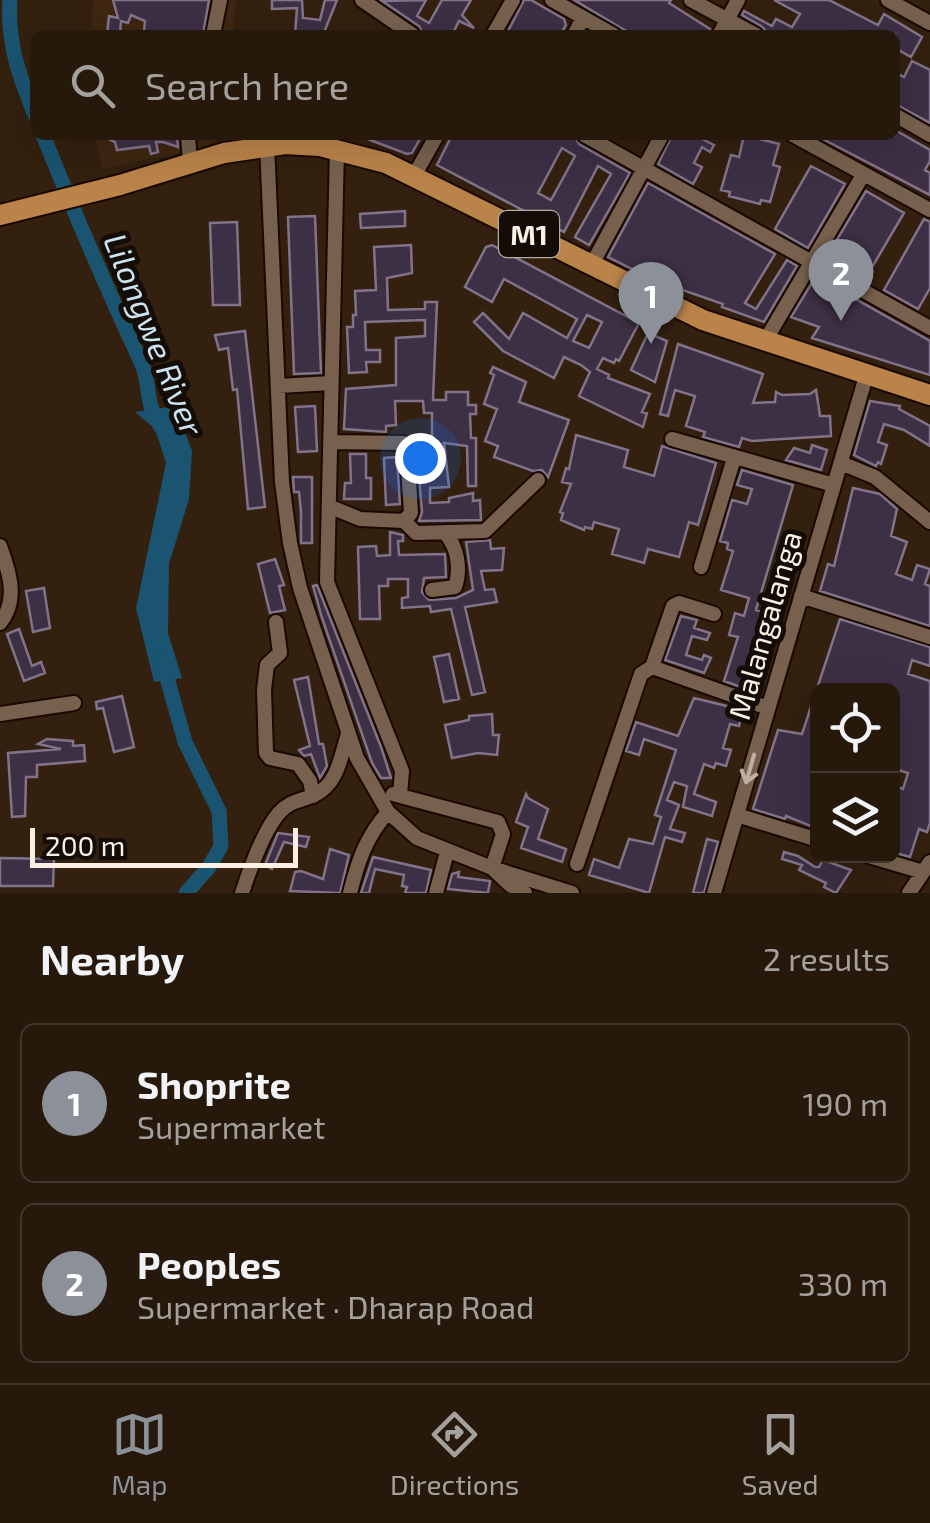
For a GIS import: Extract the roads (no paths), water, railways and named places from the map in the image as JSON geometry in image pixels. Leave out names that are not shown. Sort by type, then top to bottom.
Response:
[{"type":"highway","name":"M1","points":[[0,215],[120,185],[190,162],[267,145],[304,144],[337,149],[386,163],[414,176],[670,306],[930,395]]},
{"type":"street","points":[[214,30],[220,0]]},
{"type":"street","points":[[362,0],[406,30]]},
{"type":"street","points":[[496,30],[513,0]]},
{"type":"street","points":[[552,0],[605,30]]},
{"type":"street","points":[[691,0],[748,30]]},
{"type":"street","points":[[721,30],[738,0]]},
{"type":"street","points":[[888,0],[930,23]]},
{"type":"street","points":[[577,30],[583,18]]},
{"type":"street","points":[[900,118],[930,134]]},
{"type":"street","points":[[188,140],[190,162]]},
{"type":"street","points":[[414,176],[434,140]]},
{"type":"street","points":[[597,140],[930,328]]},
{"type":"street","points":[[591,266],[659,140]]},
{"type":"street","points":[[802,140],[930,210]]},
{"type":"street","points":[[267,145],[282,482],[295,569],[348,734],[377,796],[388,812],[417,838],[492,868],[572,893]]},
{"type":"street","points":[[337,149],[328,582],[402,771],[400,795]]},
{"type":"street","points":[[765,341],[863,174]]},
{"type":"street","name":"Malangalanga","points":[[714,893],[867,373]]},
{"type":"street","points":[[279,386],[330,383]]},
{"type":"street","points":[[672,440],[834,486]]},
{"type":"street","points":[[330,442],[403,443],[407,449],[411,513],[404,522]]},
{"type":"street","points":[[701,566],[734,458]]},
{"type":"street","points":[[841,463],[875,477],[930,522]]},
{"type":"street","points":[[331,507],[360,519],[404,522],[416,533],[485,531],[538,480]]},
{"type":"street","points":[[432,590],[455,587],[458,582],[456,554],[445,534]]},
{"type":"street","points":[[0,546],[10,582],[0,634]]},
{"type":"street","points":[[801,596],[930,637]]},
{"type":"street","points":[[576,864],[640,674],[652,667],[673,606],[679,603],[714,614]]},
{"type":"street","points":[[276,622],[280,653],[267,665],[264,690],[266,754],[298,764],[310,781],[313,796]]},
{"type":"street","points":[[652,667],[768,708]]},
{"type":"street","points":[[0,714],[74,703]]},
{"type":"street","points":[[242,893],[276,816],[292,802],[313,796],[332,780],[348,734]]},
{"type":"street","points":[[377,796],[400,795],[498,822],[502,834],[492,868]]},
{"type":"street","points":[[350,893],[361,852],[388,812]]},
{"type":"street","points":[[737,815],[810,838]]},
{"type":"street","points":[[436,893],[448,852]]},
{"type":"street","points":[[900,862],[926,867],[908,893]]},
{"type":"street","points":[[492,868],[525,893]]},
{"type":"water","points":[[175,406],[192,451],[189,499],[169,564],[168,633],[182,678],[154,682],[136,608],[166,463],[155,429],[135,412]]},
{"type":"waterway","name":"Lilongwe River","points":[[10,0],[15,59],[30,102]]},
{"type":"waterway","name":"Lilongwe River","points":[[45,140],[141,362],[152,409],[161,427]]},
{"type":"waterway","name":"Lilongwe River","points":[[162,660],[185,742],[219,811],[221,846],[186,893]]},
{"type":"place","name":"Peoples","points":[[841,321]]},
{"type":"place","name":"Shoprite","points":[[651,344]]}]
